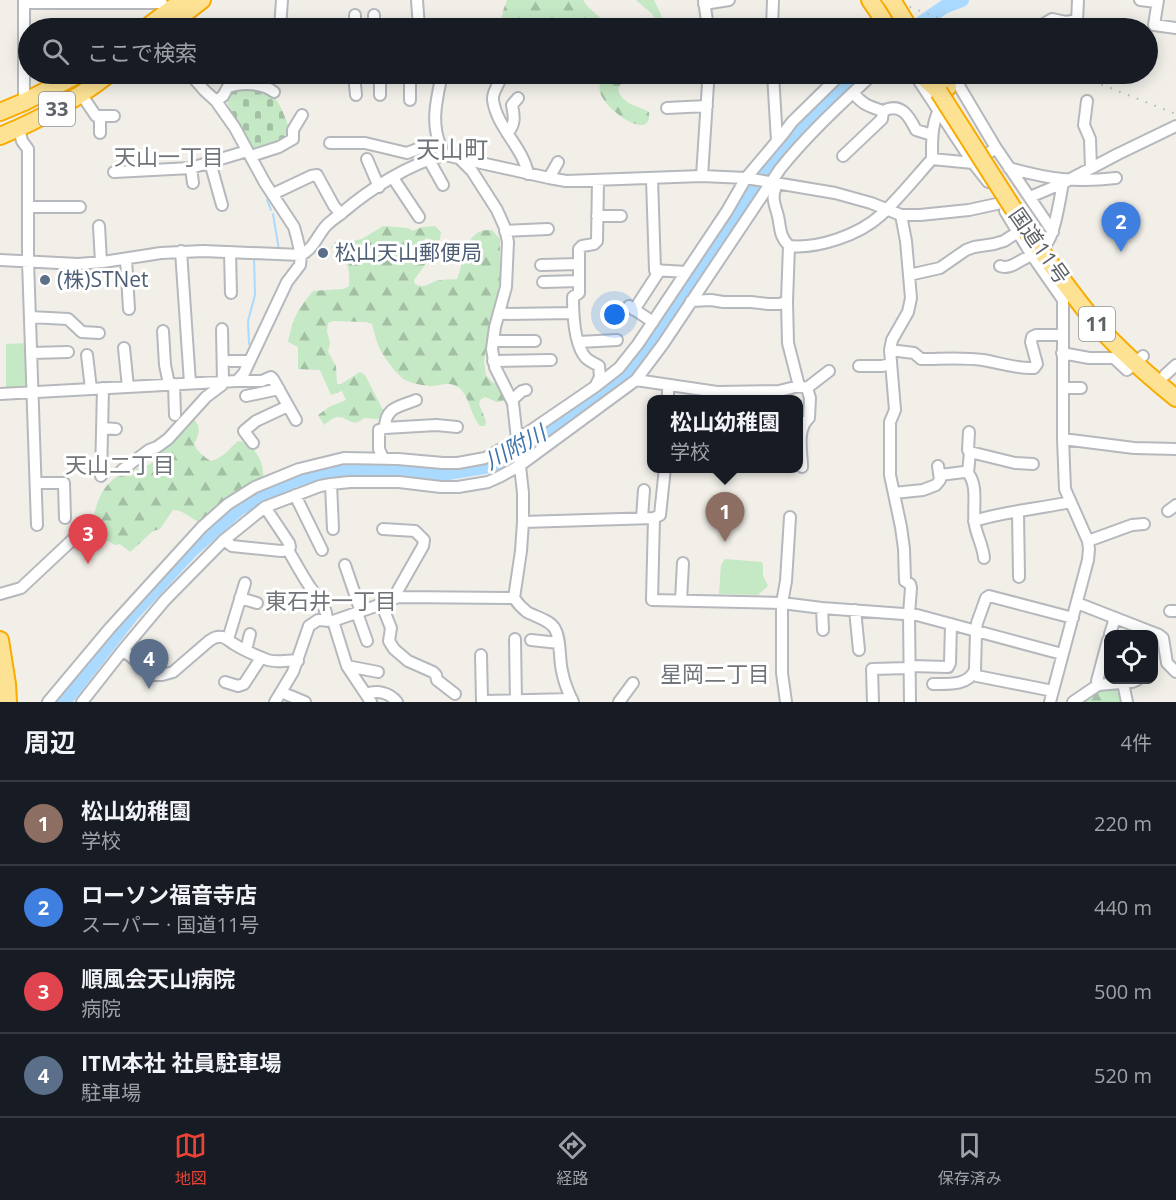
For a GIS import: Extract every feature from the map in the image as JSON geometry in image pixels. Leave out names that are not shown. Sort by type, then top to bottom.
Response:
[{"type":"highway","points":[[165,16],[183,0]]},
{"type":"highway","points":[[165,16],[202,0]]},
{"type":"highway","points":[[870,0],[883,18]]},
{"type":"highway","points":[[881,0],[893,18]]},
{"type":"highway","points":[[892,0],[903,18]]},
{"type":"highway","points":[[899,0],[910,18]]},
{"type":"highway","name":"33","points":[[0,112],[59,84]]},
{"type":"highway","name":"33","points":[[0,136],[69,103],[96,84]]},
{"type":"highway","name":"国道11号","points":[[948,84],[1037,240],[1109,321],[1140,360],[1176,398]]},
{"type":"highway","name":"国道11号","points":[[1140,360],[1172,374]]},
{"type":"highway","points":[[0,640],[8,702]]},
{"type":"street","points":[[281,18],[282,0]]},
{"type":"street","points":[[417,0],[418,18]]},
{"type":"street","points":[[706,18],[704,2],[729,0]]},
{"type":"street","points":[[772,18],[773,0]]},
{"type":"street","points":[[863,0],[876,18]]},
{"type":"street","points":[[1077,18],[1078,0]]},
{"type":"street","points":[[1140,0],[1157,1],[1153,18]]},
{"type":"street","points":[[24,18],[24,1],[122,2],[165,16]]},
{"type":"street","points":[[1158,28],[1176,28]]},
{"type":"street","points":[[24,84],[24,102]]},
{"type":"street","points":[[199,84],[216,101],[235,128],[294,227],[301,255],[300,265],[288,282],[244,373],[237,381]]},
{"type":"street","points":[[355,84],[356,95]]},
{"type":"street","points":[[380,84],[381,95]]},
{"type":"street","points":[[410,84],[410,100]]},
{"type":"street","points":[[440,84],[435,111],[438,141],[445,155]]},
{"type":"street","points":[[499,84],[493,94],[493,104],[500,121],[526,165],[528,174]]},
{"type":"street","points":[[702,176],[709,84]]},
{"type":"street","points":[[773,84],[777,141]]},
{"type":"street","points":[[82,702],[165,600],[224,540],[265,507],[331,484],[374,481],[458,487],[488,482],[519,464],[636,380],[797,148],[862,84]]},
{"type":"street","points":[[921,84],[1001,203],[1037,240]]},
{"type":"street","points":[[789,246],[816,246],[845,236],[873,220],[886,209],[932,159],[934,121],[945,84]]},
{"type":"street","points":[[949,84],[1030,197],[1037,240],[1063,300],[1065,489],[1088,541],[1089,549],[1050,702]]},
{"type":"street","points":[[216,101],[223,96],[228,87],[233,85],[262,86],[274,92]]},
{"type":"street","points":[[48,702],[135,600],[202,527],[228,504],[255,487],[298,469],[344,458],[383,458],[443,463],[469,462],[485,458],[517,442],[619,368],[653,322],[748,178],[792,122],[830,85]]},
{"type":"street","points":[[853,93],[863,104],[871,108],[883,111],[890,108],[900,109],[910,118],[916,130],[932,135]]},
{"type":"street","points":[[81,94],[96,116],[114,116]]},
{"type":"street","points":[[507,133],[513,125],[512,105],[518,98]]},
{"type":"street","points":[[1087,101],[1084,126],[1090,139],[1095,180]]},
{"type":"street","points":[[667,108],[707,106]]},
{"type":"street","points":[[843,156],[882,119],[883,111]]},
{"type":"street","points":[[100,116],[100,133]]},
{"type":"street","points":[[114,172],[191,168],[279,147],[293,139],[293,130],[302,116]]},
{"type":"street","points":[[1030,197],[1065,182],[1176,126]]},
{"type":"street","points":[[19,128],[22,141],[28,149],[28,261],[38,525]]},
{"type":"street","points":[[330,143],[364,143],[407,153],[438,141]]},
{"type":"street","points":[[932,159],[973,163],[996,148]]},
{"type":"street","points":[[0,260],[78,264],[181,251],[301,255],[307,252],[325,227],[360,198],[393,178],[429,160],[445,155],[566,181],[702,176],[748,178],[835,193],[901,215],[969,210],[1001,203]]},
{"type":"street","points":[[367,159],[379,187]]},
{"type":"street","points":[[460,159],[472,171],[497,210],[508,242],[506,287],[495,327],[492,349],[493,361],[512,400],[523,493],[520,562],[514,598],[527,611],[555,628],[561,670],[573,701],[482,701],[482,655]]},
{"type":"street","points":[[429,160],[443,185]]},
{"type":"street","points":[[210,162],[222,206]]},
{"type":"street","points":[[549,178],[558,162]]},
{"type":"street","points":[[191,168],[193,183]]},
{"type":"street","points":[[1009,168],[1065,182],[1116,178]]},
{"type":"street","points":[[273,194],[317,175],[340,214]]},
{"type":"street","points":[[393,178],[419,217]]},
{"type":"street","points":[[652,179],[655,270],[686,272]]},
{"type":"street","points":[[596,386],[600,377],[599,366],[582,352],[573,313],[573,297],[579,293],[580,247],[596,243],[598,180]]},
{"type":"street","points":[[772,182],[773,203],[778,216],[780,232],[789,246],[788,343],[803,387],[810,398],[809,418],[803,426]]},
{"type":"street","points":[[1000,266],[1008,268],[1023,260],[1037,240],[1065,182]]},
{"type":"street","points":[[28,207],[80,207]]},
{"type":"street","points":[[901,215],[911,290],[908,312],[892,340],[890,350],[895,410],[890,422],[890,475],[904,549],[905,581],[910,584],[911,588],[910,702]]},
{"type":"street","points":[[597,216],[621,216]]},
{"type":"street","points":[[99,226],[101,262]]},
{"type":"street","points":[[506,231],[544,228]]},
{"type":"street","points":[[909,275],[940,268],[974,247],[1004,241],[1037,240]]},
{"type":"street","points":[[181,251],[190,383]]},
{"type":"street","points":[[230,252],[231,293]]},
{"type":"street","points":[[126,259],[129,309]]},
{"type":"street","points":[[541,265],[579,264]]},
{"type":"street","points":[[653,322],[631,308],[660,270]]},
{"type":"street","points":[[543,282],[579,281]]},
{"type":"street","points":[[691,301],[768,304],[787,302]]},
{"type":"street","points":[[499,314],[573,313]]},
{"type":"street","points":[[30,317],[68,319],[82,332],[99,333]]},
{"type":"street","points":[[122,470],[168,438],[206,397],[222,385],[222,329]]},
{"type":"street","points":[[163,331],[165,365],[172,384],[175,415]]},
{"type":"street","points":[[890,350],[914,353],[921,359],[967,358],[1020,369],[1034,368],[1037,364],[1031,342],[1032,337],[1062,335]]},
{"type":"street","points":[[579,342],[617,340]]},
{"type":"street","points":[[493,342],[536,341]]},
{"type":"street","points":[[124,348],[128,387]]},
{"type":"street","points":[[31,353],[68,352]]},
{"type":"street","points":[[1062,353],[1089,358],[1114,358],[1127,370],[1140,360]]},
{"type":"street","points":[[87,355],[91,389]]},
{"type":"street","points":[[493,361],[551,360]]},
{"type":"street","points":[[230,361],[249,361]]},
{"type":"street","points":[[859,366],[891,364]]},
{"type":"street","points":[[636,380],[700,390],[779,391],[803,387],[829,371]]},
{"type":"street","points":[[0,393],[262,381],[271,377],[296,420]]},
{"type":"street","points":[[668,385],[668,395]]},
{"type":"street","points":[[100,476],[99,427],[103,388]]},
{"type":"street","points":[[1063,388],[1081,388]]},
{"type":"street","points":[[246,396],[279,389]]},
{"type":"street","points":[[512,400],[526,390]]},
{"type":"street","points":[[385,428],[385,419],[390,410],[416,400]]},
{"type":"street","points":[[253,443],[244,430],[256,421],[288,406]]},
{"type":"street","points":[[383,458],[379,449],[379,430],[436,425],[457,427]]},
{"type":"street","points":[[99,427],[116,429]]},
{"type":"street","points":[[969,432],[968,472],[973,484],[975,527],[984,558]]},
{"type":"street","points":[[1063,439],[1176,449]]},
{"type":"street","points":[[970,452],[1015,463],[1033,464]]},
{"type":"street","points":[[894,493],[923,490],[929,486],[936,486],[939,483],[939,471],[968,472]]},
{"type":"street","points":[[523,522],[654,518],[660,515],[664,473]]},
{"type":"street","points":[[37,483],[63,483],[65,518]]},
{"type":"street","points":[[331,484],[333,529]]},
{"type":"street","points":[[642,518],[644,490]]},
{"type":"street","points":[[295,495],[322,550]]},
{"type":"street","points":[[974,521],[989,516],[1070,502]]},
{"type":"street","points":[[265,507],[292,548],[310,588],[322,602],[347,666],[368,698],[379,692],[392,696],[397,702]]},
{"type":"street","points":[[1018,512],[1019,577]]},
{"type":"street","points":[[786,702],[782,673],[782,603],[786,581],[790,517]]},
{"type":"street","points":[[654,518],[652,600],[782,603],[909,615],[1062,654]]},
{"type":"street","points":[[1088,541],[1132,525],[1144,524]]},
{"type":"street","points":[[0,594],[21,588],[85,528]]},
{"type":"street","points":[[383,529],[415,531],[424,540],[423,546],[398,590],[398,597]]},
{"type":"street","points":[[224,540],[232,546],[281,551],[292,548]]},
{"type":"street","points":[[41,551],[48,562]]},
{"type":"street","points":[[681,600],[683,563]]},
{"type":"street","points":[[345,566],[367,641]]},
{"type":"street","points":[[228,639],[245,583]]},
{"type":"street","points":[[974,674],[977,623],[986,598],[989,596],[1073,618]]},
{"type":"street","points":[[275,702],[298,661],[309,626],[318,620],[330,621],[398,597],[514,598]]},
{"type":"street","points":[[240,598],[257,603]]},
{"type":"street","points":[[381,603],[391,628],[389,641],[394,649],[408,662],[433,672],[437,680],[455,694]]},
{"type":"street","points":[[1077,603],[1144,630]]},
{"type":"street","points":[[822,608],[824,630]]},
{"type":"street","points":[[855,610],[860,650]]},
{"type":"street","points":[[1111,630],[1115,618]]},
{"type":"street","points":[[873,702],[872,669],[948,667],[951,624]]},
{"type":"street","points":[[246,650],[250,634]]},
{"type":"street","points":[[1158,635],[1163,638],[1167,663],[1176,672]]},
{"type":"street","points":[[123,650],[153,675],[173,672],[213,638],[223,637],[261,658],[275,662],[298,661]]},
{"type":"street","points":[[515,639],[516,701]]},
{"type":"street","points":[[531,640],[559,644]]},
{"type":"street","points":[[1098,685],[1104,655]]},
{"type":"street","points":[[225,682],[238,686],[244,684],[261,658]]},
{"type":"street","points":[[347,666],[378,672]]},
{"type":"street","points":[[933,684],[952,684],[974,674]]},
{"type":"street","points":[[974,674],[1053,691]]},
{"type":"street","points":[[619,702],[633,683]]},
{"type":"street","points":[[1073,702],[1098,685],[1110,684]]},
{"type":"street","points":[[1123,684],[1127,702]]},
{"type":"street","points":[[281,692],[305,702]]},
{"type":"green space","points":[[507,0],[583,0],[601,18],[502,18]]},
{"type":"green space","points":[[636,0],[654,0],[662,18],[655,18]]},
{"type":"green space","points":[[600,84],[620,84],[621,96],[631,104],[649,112],[648,121],[643,125],[636,124],[618,114],[603,99]]},
{"type":"green space","points":[[236,88],[260,90],[271,95],[280,106],[291,137],[278,144],[251,151],[236,124],[226,99],[227,94]]},
{"type":"green space","points":[[383,226],[408,228],[413,231],[422,227],[435,226],[441,232],[437,244],[433,244],[427,238],[422,241],[421,247],[427,256],[427,262],[414,280],[419,286],[457,279],[465,251],[476,234],[483,230],[492,230],[500,239],[500,278],[490,319],[484,362],[486,375],[492,382],[498,384],[505,398],[497,402],[485,397],[480,400],[479,404],[486,421],[485,426],[480,426],[464,393],[456,386],[449,384],[425,386],[401,377],[381,351],[372,324],[366,322],[333,321],[328,323],[330,343],[328,352],[336,366],[337,384],[341,384],[360,372],[365,375],[384,412],[384,418],[364,418],[353,422],[337,417],[324,425],[318,415],[329,407],[346,400],[342,391],[331,395],[320,370],[298,369],[298,347],[288,342],[294,320],[299,309],[313,291],[343,289],[349,286],[347,264],[331,247],[337,240],[343,243],[362,239]]},
{"type":"green space","points":[[27,343],[28,389],[6,389],[6,344]]},
{"type":"green space","points":[[193,419],[199,431],[194,444],[203,456],[211,461],[215,460],[238,441],[244,442],[253,449],[260,460],[263,478],[204,523],[181,511],[173,510],[160,529],[153,531],[130,552],[120,544],[115,545],[100,537],[94,542],[86,534],[99,498],[108,484],[121,474],[150,464],[164,446],[186,430],[186,423]]},
{"type":"green space","points":[[725,559],[762,562],[763,576],[768,586],[758,595],[719,594],[721,565]]},
{"type":"green space","points":[[1102,690],[1116,691],[1120,695],[1121,702],[1082,702],[1094,694]]},
{"type":"waterway","name":"川附川","points":[[928,18],[944,7],[962,0]]},
{"type":"waterway","name":"川附川","points":[[64,702],[132,615],[192,550],[240,508],[293,481],[349,469],[436,475],[490,466],[625,381],[762,175],[809,118],[847,84]]},
{"type":"waterway","points":[[267,200],[271,210]]},
{"type":"waterway","points":[[273,214],[279,250]]},
{"type":"waterway","points":[[249,344],[248,321],[255,295],[254,258]]},
{"type":"railway","points":[[892,0],[938,18]]},
{"type":"railway","points":[[1100,84],[1176,114]]},
{"type":"place","name":"ローソン福音寺店","points":[[1121,252]]},
{"type":"place","name":"松山天山郵便局","points":[[323,253]]},
{"type":"place","name":"(株)STNet","points":[[45,280]]},
{"type":"place","name":"松山幼稚園","points":[[725,542]]},
{"type":"place","name":"順風会天山病院","points":[[88,564]]},
{"type":"place","name":"ITM本社 社員駐車場","points":[[149,689]]},
{"type":"district","name":"天山町","points":[[452,150]]},
{"type":"district","name":"天山一丁目","points":[[169,157]]},
{"type":"district","name":"天山二丁目","points":[[120,465]]},
{"type":"district","name":"東石井一丁目","points":[[331,601]]},
{"type":"district","name":"星岡二丁目","points":[[715,674]]}]
